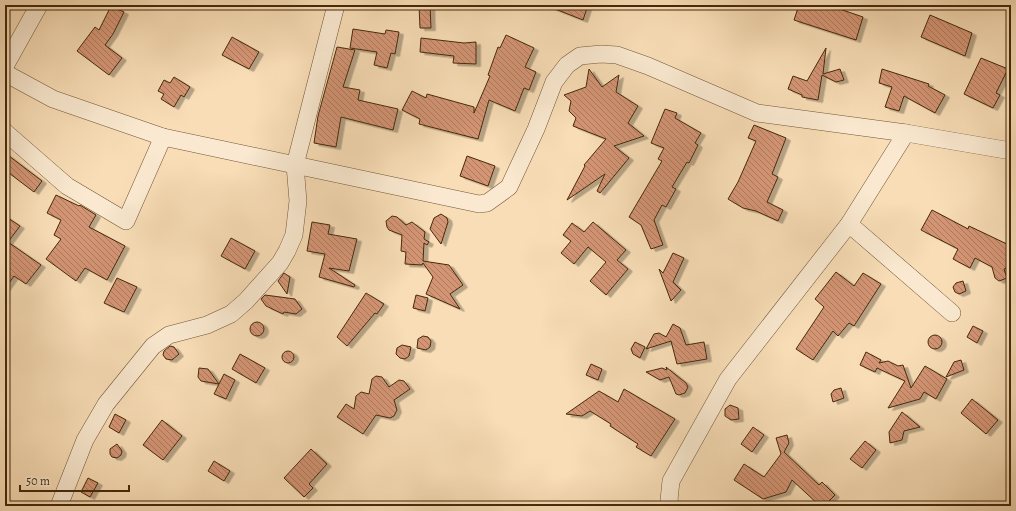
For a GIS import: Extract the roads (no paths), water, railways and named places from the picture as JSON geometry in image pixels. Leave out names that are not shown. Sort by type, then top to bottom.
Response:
[{"type":"street","points":[[5,66],[39,5]]},
{"type":"street","points":[[59,506],[85,440],[106,404],[153,346],[169,335],[207,325],[231,314],[246,301],[280,263],[294,235],[298,201],[295,165],[336,5]]},
{"type":"street","points":[[5,73],[53,99],[163,137],[322,172],[479,204],[488,203],[509,187],[536,129],[554,82],[567,65],[580,56],[601,54],[617,56],[648,66],[757,113],[906,133],[1011,151]]},
{"type":"street","points":[[5,132],[67,186],[126,220],[163,137]]},
{"type":"street","points":[[672,506],[669,500],[671,481],[728,379],[849,224],[906,133]]},
{"type":"street","points":[[849,224],[952,313]]}]
